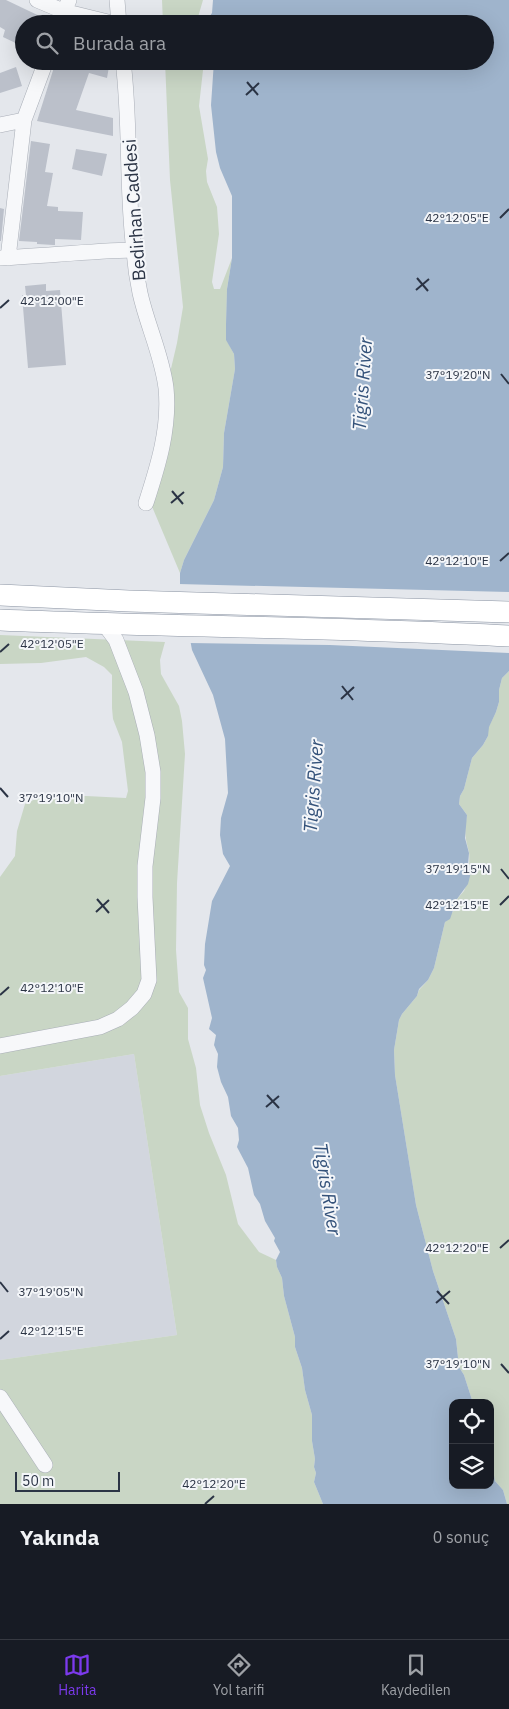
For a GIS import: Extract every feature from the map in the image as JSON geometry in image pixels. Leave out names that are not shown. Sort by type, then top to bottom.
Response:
[{"type":"highway","points":[[0,595],[123,601],[509,612]]},
{"type":"highway","points":[[0,620],[126,625],[405,630],[509,636]]},
{"type":"street","points":[[37,0],[64,12],[78,15]]},
{"type":"street","points":[[117,0],[118,15]]},
{"type":"street","points":[[43,70],[24,120],[4,258],[92,251],[133,250]]},
{"type":"street","name":"Bedirhan Caddesi","points":[[125,70],[128,100],[133,250],[140,292],[163,368],[166,390],[165,431],[160,461],[146,504]]},
{"type":"street","points":[[0,125],[24,120]]},
{"type":"street","points":[[0,1046],[100,1027],[118,1019],[132,1008],[144,994],[150,980],[145,866],[153,798],[153,772],[147,735],[136,692],[116,640],[104,624]]},
{"type":"street","points":[[0,1397],[45,1465]]},
{"type":"shaded area","points":[[134,1054],[177,1335],[0,1360],[0,1076]]},
{"type":"green space","points":[[162,0],[203,0],[199,15],[163,15]]},
{"type":"green space","points":[[165,70],[203,70],[199,106],[208,159],[207,182],[217,207],[219,234],[212,282],[214,289],[220,289],[232,258],[227,289],[226,339],[234,354],[235,369],[224,433],[223,467],[214,500],[184,560],[180,573],[148,497],[166,390],[183,307],[170,180]]},
{"type":"green space","points":[[0,635],[165,642],[160,660],[161,674],[179,706],[185,754],[177,883],[176,950],[179,992],[188,1008],[188,1039],[196,1068],[200,1105],[226,1175],[238,1224],[259,1252],[276,1260],[282,1278],[284,1296],[295,1337],[295,1347],[302,1368],[305,1390],[312,1415],[312,1441],[316,1473],[314,1482],[323,1504],[0,1504],[0,1360],[177,1335],[134,1054],[0,1076],[0,877],[15,856],[17,831],[25,804],[46,794],[126,798],[128,791],[122,742],[113,719],[112,675],[104,667],[86,657],[41,663],[0,664]]},
{"type":"green space","points":[[509,671],[509,1504],[507,1504],[503,1490],[494,1477],[494,1399],[472,1399],[464,1375],[459,1367],[456,1339],[433,1271],[416,1205],[395,1075],[394,1050],[399,1020],[428,980],[434,968],[445,922],[455,909],[457,899],[464,891],[471,872],[465,834],[467,815],[459,804],[460,796],[464,789],[472,758],[488,736],[488,728],[499,702],[502,678]]},
{"type":"water","name":"Tigris River","points":[[213,0],[509,0],[509,671],[502,678],[499,702],[489,727],[488,736],[472,758],[464,789],[460,796],[459,804],[467,815],[465,838],[469,853],[468,865],[471,872],[468,884],[457,899],[450,919],[445,922],[434,968],[428,980],[419,989],[417,996],[399,1020],[394,1050],[395,1075],[416,1205],[433,1271],[456,1339],[459,1367],[464,1375],[472,1399],[449,1399],[449,1489],[494,1489],[494,1476],[495,1481],[503,1490],[507,1504],[323,1504],[314,1482],[316,1473],[312,1441],[312,1415],[305,1390],[302,1368],[295,1347],[295,1337],[284,1296],[282,1278],[277,1267],[276,1260],[280,1252],[274,1241],[275,1238],[265,1221],[260,1204],[254,1195],[248,1168],[237,1147],[239,1140],[238,1128],[231,1116],[228,1097],[217,1067],[218,1054],[214,1045],[216,1035],[209,1029],[212,1018],[203,978],[206,970],[204,965],[205,944],[212,901],[230,866],[223,854],[220,835],[221,818],[228,793],[225,739],[213,695],[192,650],[180,584],[180,573],[184,560],[214,500],[223,467],[224,433],[235,369],[234,354],[226,340],[227,289],[232,258],[232,196],[220,168],[216,152],[211,105],[213,70],[494,70],[494,15],[211,15]]},
{"type":"pier","points":[[178,584],[509,592],[509,653],[330,645],[189,643]]},
{"type":"building","points":[[0,0],[6,0],[37,15],[15,15],[15,43],[3,37],[5,30],[0,27]]},
{"type":"building","points":[[15,67],[22,86],[0,93],[0,73]]},
{"type":"building","points":[[53,70],[108,70],[107,78],[89,73],[76,110],[113,118],[113,136],[37,121]]},
{"type":"building","points":[[31,141],[50,144],[45,172],[53,173],[47,206],[58,207],[58,211],[83,212],[81,240],[55,239],[55,245],[19,241]]},
{"type":"building","points":[[76,149],[107,154],[102,176],[72,169]]},
{"type":"building","points":[[0,208],[4,209],[1,241],[0,241]]},
{"type":"building","points":[[46,284],[46,291],[60,290],[66,365],[28,368],[22,295],[26,295],[25,286]]}]
